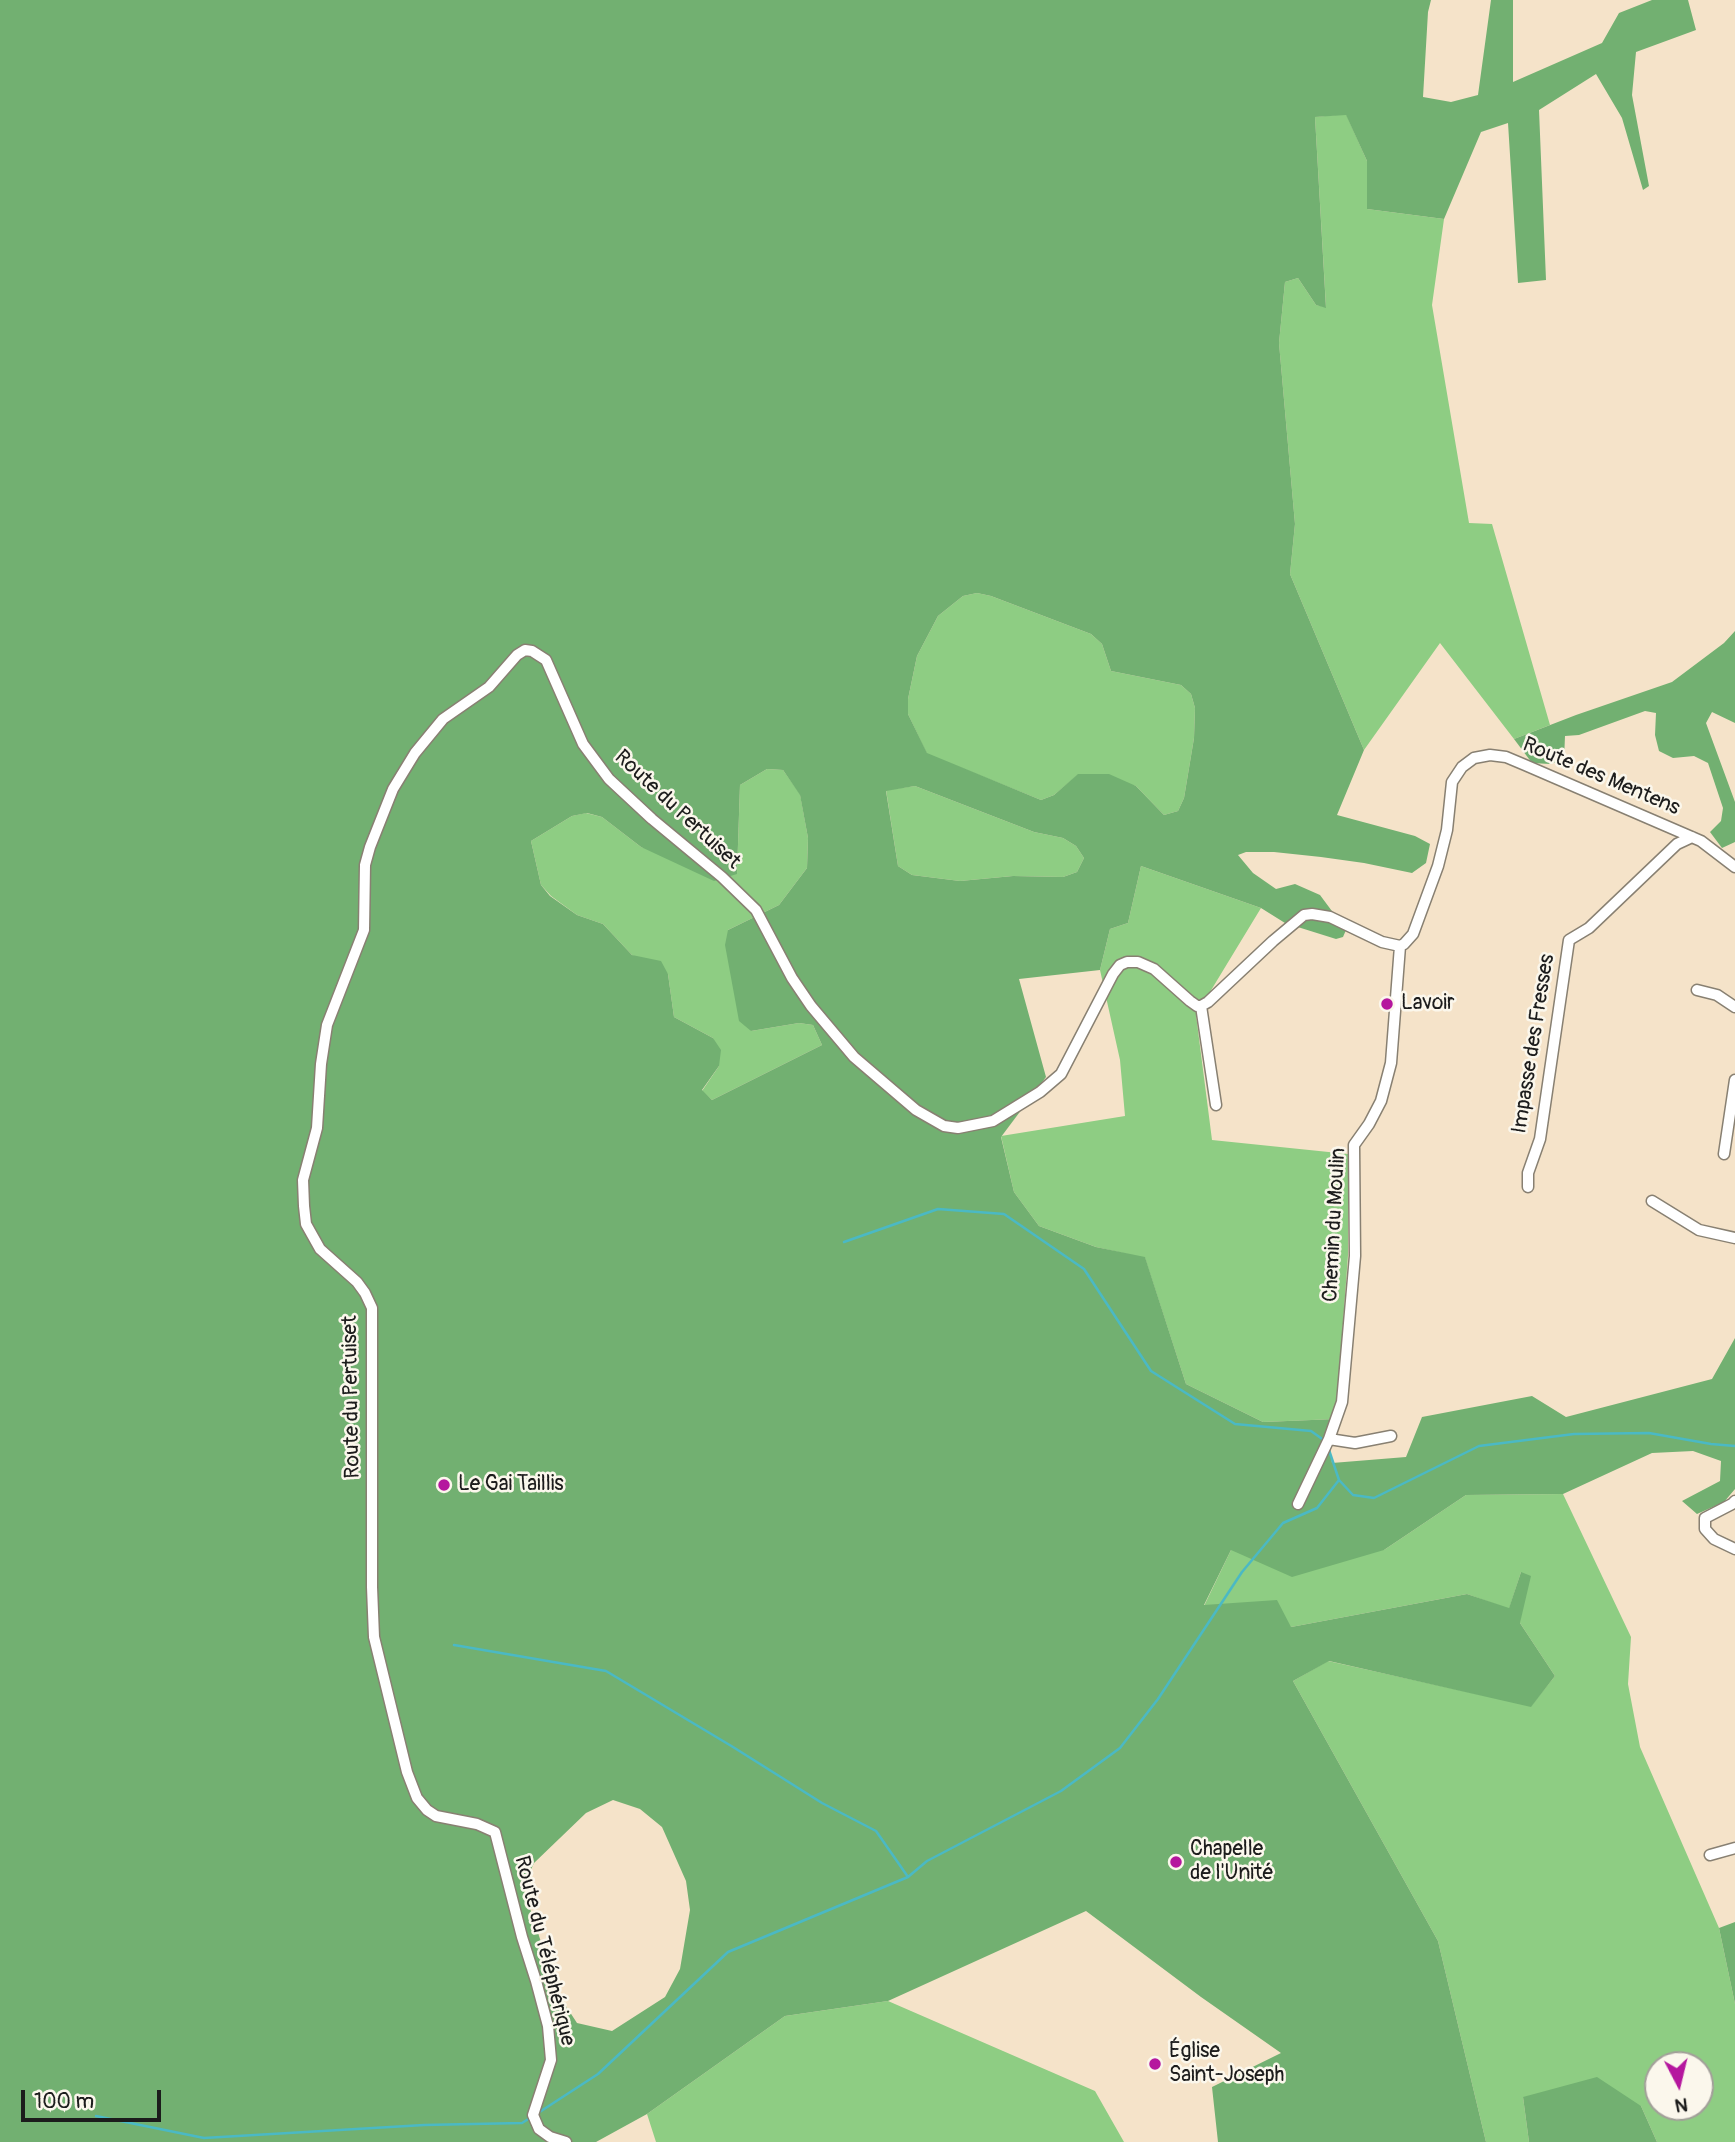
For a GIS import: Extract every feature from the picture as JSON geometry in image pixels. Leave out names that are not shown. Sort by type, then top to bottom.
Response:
[{"type":"street","name":"Route du Pertuiset","points":[[495,1832],[477,1824],[436,1816],[427,1810],[411,1788],[374,1637],[372,1308],[357,1282],[320,1249],[306,1224],[304,1206],[303,1180],[317,1128],[321,1064],[327,1025],[364,930],[365,865],[370,847],[393,789],[415,753],[443,719],[489,687],[517,655],[525,650],[533,651],[545,660],[583,744],[609,779],[756,910],[792,978],[811,1006],[854,1057],[916,1110],[944,1126],[958,1128],[993,1121],[1040,1093],[1061,1074],[1120,965],[1138,962],[1154,969],[1190,1001],[1201,1006]]},
{"type":"street","name":"Route des Mentens","points":[[1404,944],[1416,928],[1438,866],[1447,830],[1452,782],[1462,767],[1474,758],[1490,755],[1506,757],[1701,841],[1735,867]]},
{"type":"street","name":"Impasse des Fresses","points":[[1528,1187],[1528,1173],[1540,1139],[1569,940],[1589,928],[1677,844],[1692,837]]},
{"type":"street","points":[[1216,1105],[1201,1006],[1273,941],[1304,915],[1312,914],[1330,917],[1382,942],[1404,944]]},
{"type":"street","name":"Chemin du Moulin","points":[[1298,1504],[1328,1442],[1342,1402],[1355,1256],[1354,1145],[1381,1101],[1391,1063],[1404,944]]},
{"type":"street","points":[[1697,990],[1717,995],[1735,1007]]},
{"type":"street","points":[[1724,1154],[1735,1080]]},
{"type":"street","points":[[1652,1201],[1699,1230],[1735,1238]]},
{"type":"street","points":[[1328,1442],[1355,1443],[1391,1436]]},
{"type":"street","points":[[1735,1501],[1705,1518],[1705,1529],[1714,1539],[1735,1549]]},
{"type":"street","name":"Route du Téléphérique","points":[[495,1832],[548,2026],[551,2060],[533,2115],[539,2129],[566,2142]]},
{"type":"street","points":[[1710,1854],[1735,1848]]},
{"type":"green space","points":[[0,0],[1431,0],[1423,97],[1451,102],[1478,95],[1491,0],[1513,0],[1513,82],[1602,43],[1619,13],[1652,0],[1688,0],[1696,30],[1636,52],[1632,95],[1649,186],[1643,190],[1622,118],[1596,74],[1539,110],[1546,280],[1518,283],[1508,123],[1481,132],[1444,219],[1367,209],[1367,161],[1346,115],[1315,117],[1326,308],[1316,305],[1298,278],[1285,282],[1279,343],[1295,524],[1290,574],[1364,750],[1337,815],[1415,836],[1430,844],[1426,863],[1412,873],[1364,863],[1274,852],[1246,852],[1238,855],[1253,873],[1276,889],[1295,884],[1320,895],[1346,930],[1343,937],[1336,939],[1285,923],[1261,908],[1141,866],[1128,923],[1110,929],[1100,970],[1019,979],[1046,1077],[1001,1137],[1014,1192],[1039,1226],[1096,1247],[1145,1257],[1186,1384],[1263,1422],[1336,1419],[1329,1439],[1332,1463],[1406,1457],[1422,1417],[1532,1396],[1566,1417],[1712,1379],[1735,1338],[1735,1489],[1724,1502],[1697,1514],[1682,1501],[1720,1481],[1721,1461],[1693,1451],[1652,1453],[1563,1494],[1466,1495],[1384,1550],[1292,1577],[1231,1550],[1204,1605],[1277,1600],[1291,1627],[1467,1594],[1509,1608],[1521,1572],[1531,1576],[1520,1623],[1555,1676],[1531,1707],[1329,1661],[1293,1681],[1438,1941],[1486,2142],[1218,2142],[1212,2087],[1281,2053],[1086,1911],[888,2001],[785,2016],[647,2114],[596,2142],[0,2142]],"holes":[[[977,593],[991,596],[1091,634],[1102,644],[1111,671],[1181,685],[1191,694],[1195,708],[1194,738],[1184,798],[1178,811],[1164,815],[1136,786],[1109,774],[1078,774],[1054,795],[1041,800],[927,753],[908,714],[908,699],[917,656],[938,616],[963,596]],[[767,769],[783,770],[800,795],[808,838],[807,868],[779,905],[728,930],[725,945],[739,1021],[751,1031],[799,1023],[813,1025],[822,1045],[712,1100],[702,1090],[719,1066],[721,1050],[713,1038],[674,1017],[668,974],[661,961],[632,955],[603,924],[577,915],[550,896],[541,885],[531,841],[572,816],[587,813],[602,817],[641,847],[714,881],[737,874],[740,785]],[[915,786],[1034,832],[1063,838],[1076,846],[1084,858],[1077,872],[1063,877],[1013,876],[960,881],[912,875],[898,866],[886,791]],[[613,1800],[640,1809],[662,1827],[686,1881],[690,1910],[680,1969],[665,1997],[612,2031],[577,2023],[558,1994],[523,1887],[534,1863],[586,1813]]]},
{"type":"green space","points":[[1346,114],[1367,161],[1367,209],[1444,219],[1432,305],[1469,523],[1492,524],[1550,725],[1514,739],[1440,643],[1364,750],[1290,574],[1295,524],[1279,343],[1285,282],[1298,278],[1316,305],[1326,307],[1315,117]]},
{"type":"green space","points":[[977,593],[1091,634],[1102,644],[1111,671],[1181,685],[1191,694],[1195,708],[1194,738],[1184,798],[1178,811],[1164,815],[1136,786],[1079,774],[1054,795],[1041,800],[927,754],[908,714],[908,699],[917,656],[938,616],[963,596]]},
{"type":"green space","points":[[1735,631],[1735,723],[1712,712],[1706,723],[1735,802],[1735,842],[1722,848],[1710,832],[1721,821],[1723,808],[1708,763],[1694,756],[1673,758],[1659,751],[1655,735],[1656,713],[1645,711],[1579,735],[1565,736],[1564,760],[1550,764],[1532,763],[1514,739],[1672,682],[1724,643]]},
{"type":"green space","points":[[767,769],[783,770],[800,794],[808,838],[807,868],[779,905],[728,930],[751,1031],[799,1023],[813,1025],[822,1045],[712,1100],[702,1091],[719,1066],[713,1038],[674,1017],[668,974],[632,955],[603,924],[577,915],[551,896],[541,885],[531,841],[572,816],[586,813],[602,817],[641,847],[737,874],[740,785]]},
{"type":"green space","points":[[915,786],[1034,832],[1063,838],[1076,846],[1084,858],[1077,872],[1063,877],[1013,876],[960,881],[912,875],[898,866],[886,790]]},
{"type":"green space","points":[[1141,866],[1261,908],[1196,1015],[1212,1140],[1348,1154],[1348,1255],[1336,1419],[1263,1422],[1186,1384],[1145,1258],[1096,1247],[1039,1226],[1014,1192],[1001,1136],[1125,1116],[1120,1060],[1100,970],[1110,929],[1128,923]]},
{"type":"green space","points":[[1563,1494],[1631,1637],[1628,1684],[1640,1747],[1719,1928],[1735,2004],[1735,2142],[1657,2142],[1648,2121],[1714,2121],[1714,2051],[1644,2051],[1644,2113],[1641,2106],[1523,2097],[1529,2142],[1486,2142],[1438,1941],[1293,1681],[1328,1661],[1531,1706],[1555,1676],[1520,1623],[1521,1572],[1509,1609],[1467,1594],[1291,1627],[1204,1606],[1231,1550],[1384,1550],[1466,1495]]},
{"type":"green space","points":[[1735,1922],[1735,2004],[1719,1928]]},
{"type":"green space","points":[[888,2001],[1095,2091],[1124,2142],[656,2142],[647,2114],[785,2016]]},
{"type":"green space","points":[[1597,2077],[1641,2106],[1644,2121],[1648,2121],[1657,2142],[1529,2142],[1523,2097]]},
{"type":"waterway","points":[[844,1242],[938,1209],[1004,1214],[1084,1269],[1151,1371],[1235,1424],[1311,1431],[1325,1441]]},
{"type":"waterway","points":[[538,2113],[598,2074],[728,1952],[908,1877],[927,1861],[1061,1791],[1120,1748],[1158,1699],[1242,1572],[1283,1523],[1317,1508],[1339,1480],[1353,1495],[1374,1498],[1479,1446],[1574,1434],[1649,1433],[1735,1446]]},
{"type":"waterway","points":[[1328,1447],[1339,1480]]},
{"type":"waterway","points":[[454,1645],[606,1671],[822,1803],[876,1831],[908,1877]]},
{"type":"waterway","points":[[96,2116],[204,2138],[424,2125],[522,2123],[530,2118]]},
{"type":"place","name":"Lavoir","points":[[1387,1004]]},
{"type":"place","name":"Le Gai Taillis","points":[[444,1485]]},
{"type":"place","name":"Chapelle de l'Unité","points":[[1176,1862]]},
{"type":"place","name":"Église Saint-Joseph","points":[[1155,2064]]}]
